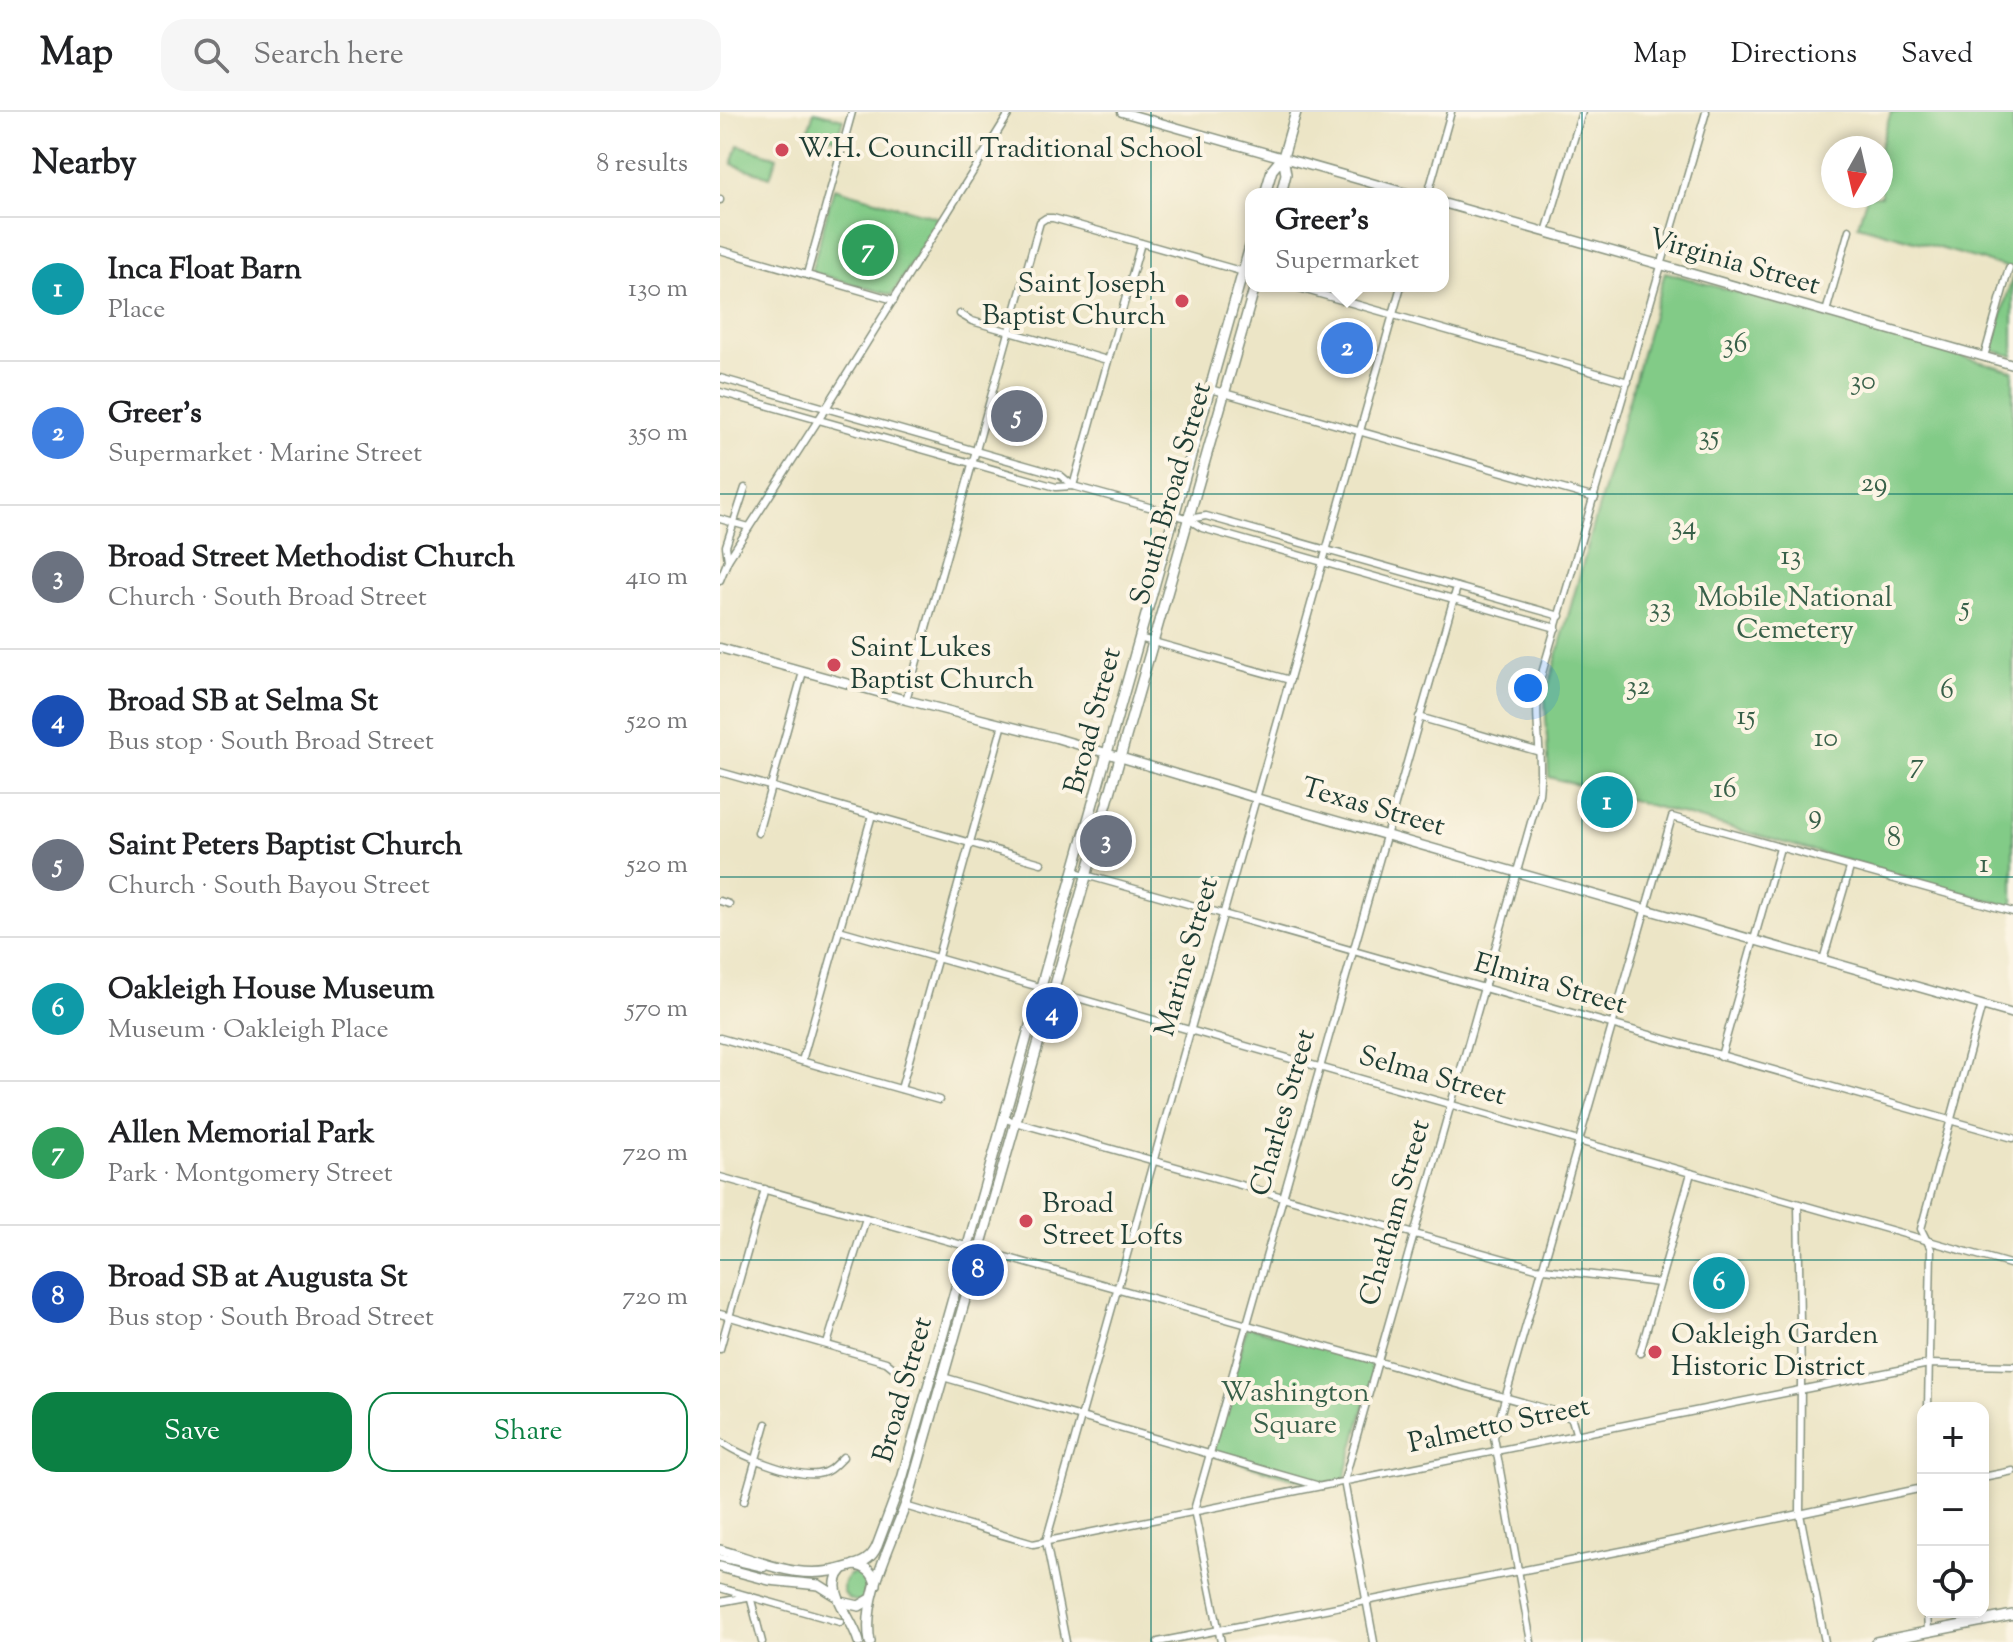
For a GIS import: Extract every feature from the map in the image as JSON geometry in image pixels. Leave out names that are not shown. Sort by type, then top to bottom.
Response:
[{"type":"main road","points":[[1267,188],[1272,170],[1283,157],[1296,112]]},
{"type":"main road","points":[[1282,188],[1286,174],[1283,157]]},
{"type":"main road","name":"Broad Street","points":[[849,1567],[869,1559],[875,1552],[936,1375],[1113,756],[1153,587],[1245,279]]},
{"type":"main road","name":"South Broad Street","points":[[1113,756],[1153,642],[1253,292]]},
{"type":"main road","points":[[870,1642],[868,1621],[874,1592],[887,1548],[905,1506],[936,1375]]},
{"type":"main road","points":[[720,1550],[776,1569],[816,1574],[863,1567],[875,1580],[874,1592],[859,1606],[838,1598],[822,1586],[769,1580],[720,1567]]},
{"type":"main road","points":[[849,1567],[836,1580],[838,1598],[853,1623],[859,1642]]},
{"type":"main road","points":[[1876,1642],[2013,1615]]},
{"type":"street","points":[[807,274],[852,112]]},
{"type":"street","points":[[720,580],[728,560],[819,420],[1010,112]]},
{"type":"street","points":[[1122,112],[1389,188]]},
{"type":"street","points":[[1430,188],[1451,112]]},
{"type":"street","points":[[1546,232],[1582,112]]},
{"type":"street","name":"Chatham Street","points":[[1374,1642],[1344,1481],[1539,794],[1537,695],[1706,112]]},
{"type":"street","name":"Virginia Street","points":[[1449,205],[2013,365]]},
{"type":"street","points":[[906,700],[1040,222],[1046,218],[1245,272]]},
{"type":"street","points":[[1826,312],[1849,230]]},
{"type":"street","points":[[1073,486],[1141,243]]},
{"type":"street","points":[[720,250],[894,300]]},
{"type":"street","points":[[1984,357],[2009,268]]},
{"type":"street","points":[[1313,292],[1628,382]]},
{"type":"street","name":"Marine Street","points":[[1066,1642],[1046,1541],[1399,292]]},
{"type":"street","points":[[960,314],[972,321],[1107,360]]},
{"type":"street","points":[[720,378],[1060,475],[1073,486]]},
{"type":"street","points":[[1210,389],[1595,498]]},
{"type":"street","points":[[720,392],[1056,487],[1073,486],[1174,514],[1202,528],[1556,628]]},
{"type":"street","points":[[765,404],[768,392]]},
{"type":"street","points":[[866,432],[870,421]]},
{"type":"street","points":[[728,560],[726,546],[745,488]]},
{"type":"street","points":[[1188,519],[1206,516],[1560,616]]},
{"type":"street","points":[[720,519],[749,527]]},
{"type":"street","points":[[1153,587],[1167,591]]},
{"type":"street","name":"Charles Street","points":[[1221,1642],[1194,1510],[1457,587]]},
{"type":"street","points":[[1139,638],[1290,680]]},
{"type":"street","points":[[720,642],[724,649]]},
{"type":"street","name":"Texas Street","points":[[724,649],[1084,745],[1256,798],[2013,1014]]},
{"type":"street","points":[[758,833],[803,672]]},
{"type":"street","points":[[1419,717],[1540,752]]},
{"type":"street","points":[[901,1089],[1003,724]]},
{"type":"street","points":[[720,772],[1041,863]]},
{"type":"street","points":[[802,1061],[872,815]]},
{"type":"street","points":[[1531,1642],[1494,1437],[1672,817],[2013,912]]},
{"type":"street","points":[[1721,1056],[1780,848]]},
{"type":"street","points":[[1823,960],[1850,868]]},
{"type":"street","name":"Elmira Street","points":[[1080,874],[2013,1138]]},
{"type":"street","points":[[720,901],[729,904]]},
{"type":"street","name":"Selma Street","points":[[839,930],[2013,1265]]},
{"type":"street","points":[[1928,1402],[1931,1249],[1921,1229],[1982,1005]]},
{"type":"street","points":[[720,1038],[939,1100]]},
{"type":"street","points":[[1010,1120],[1543,1269],[1659,1283]]},
{"type":"street","points":[[1640,1353],[1691,1173]]},
{"type":"street","points":[[720,1177],[1561,1413],[1572,1419],[1576,1433]]},
{"type":"street","points":[[720,1349],[765,1189]]},
{"type":"street","points":[[1798,1204],[1800,1514],[1825,1642]]},
{"type":"street","points":[[827,1344],[866,1218]]},
{"type":"street","points":[[720,1314],[886,1362],[901,1374]]},
{"type":"street","name":"Palmetto Street","points":[[905,1506],[1033,1544],[1929,1364],[2013,1366]]},
{"type":"street","points":[[936,1375],[1319,1486]]},
{"type":"street","points":[[744,1501],[766,1424]]},
{"type":"street","points":[[720,1441],[739,1455],[805,1474],[829,1471],[843,1457]]},
{"type":"street","points":[[1989,1476],[2013,1471]]},
{"type":"street","points":[[1158,1642],[1917,1489]]},
{"type":"street","points":[[720,1558],[776,1569]]},
{"type":"street","points":[[720,1588],[840,1622]]},
{"type":"street","points":[[720,1602],[750,1596]]},
{"type":"street","points":[[750,1596],[762,1642]]},
{"type":"street","points":[[1927,1618],[1928,1631]]},
{"type":"green space","points":[[814,112],[843,119],[837,139],[808,131]]},
{"type":"green space","points":[[1891,112],[2013,112],[2013,269],[1858,225],[1863,208],[1893,208],[1893,136],[1884,136]]},
{"type":"green space","points":[[738,145],[777,157],[770,177],[732,164]]},
{"type":"green space","points":[[834,188],[939,218],[892,295],[811,272]]},
{"type":"green space","name":"Mobile National Cemetery","points":[[1665,272],[2013,371],[2013,907],[1549,777],[1545,698]]},
{"type":"green space","points":[[2013,275],[2013,356],[1991,350]]},
{"type":"green space","name":"Washington Square","points":[[1247,1326],[1376,1363],[1344,1481],[1319,1486],[1210,1454]]},
{"type":"green space","points":[[857,1573],[867,1577],[871,1587],[867,1597],[857,1601],[847,1597],[843,1587],[847,1577]]},
{"type":"place","name":"W.H. Councill Traditional School","points":[[782,150]]},
{"type":"place","name":"Allen Memorial Park","points":[[868,250]]},
{"type":"place","name":"Saint Joseph Baptist Church","points":[[1182,301]]},
{"type":"place","name":"Greer's","points":[[1347,348]]},
{"type":"place","name":"Saint Peters Baptist Church","points":[[1017,416]]},
{"type":"place","name":"Saint Lukes Baptist Church","points":[[834,665]]},
{"type":"place","name":"Inca Float Barn","points":[[1607,802]]},
{"type":"place","name":"Broad Street Methodist Church","points":[[1106,841]]},
{"type":"place","name":"Broad SB at Selma St","points":[[1052,1013]]},
{"type":"place","name":"Broad Street Lofts","points":[[1026,1221]]},
{"type":"place","name":"Broad SB at Augusta St","points":[[978,1270]]},
{"type":"place","name":"Oakleigh House Museum","points":[[1719,1283]]},
{"type":"place","name":"Oakleigh Garden Historic District","points":[[1655,1352]]},
{"type":"park label","name":"36","points":[[1735,345]]},
{"type":"park label","name":"30","points":[[1863,382]]},
{"type":"park label","name":"35","points":[[1709,437]]},
{"type":"park label","name":"29","points":[[1874,484]]},
{"type":"park label","name":"34","points":[[1684,527]]},
{"type":"park label","name":"13","points":[[1791,557]]},
{"type":"park label","name":"5","points":[[1965,608]]},
{"type":"park label","name":"33","points":[[1660,609]]},
{"type":"park label","name":"32","points":[[1638,687]]},
{"type":"park label","name":"6","points":[[1947,691]]},
{"type":"park label","name":"15","points":[[1746,717]]},
{"type":"park label","name":"10","points":[[1826,739]]},
{"type":"park label","name":"7","points":[[1917,765]]},
{"type":"park label","name":"16","points":[[1725,790]]},
{"type":"park label","name":"9","points":[[1815,816]]},
{"type":"park label","name":"8","points":[[1894,839]]},
{"type":"park label","name":"1","points":[[1984,865]]}]
